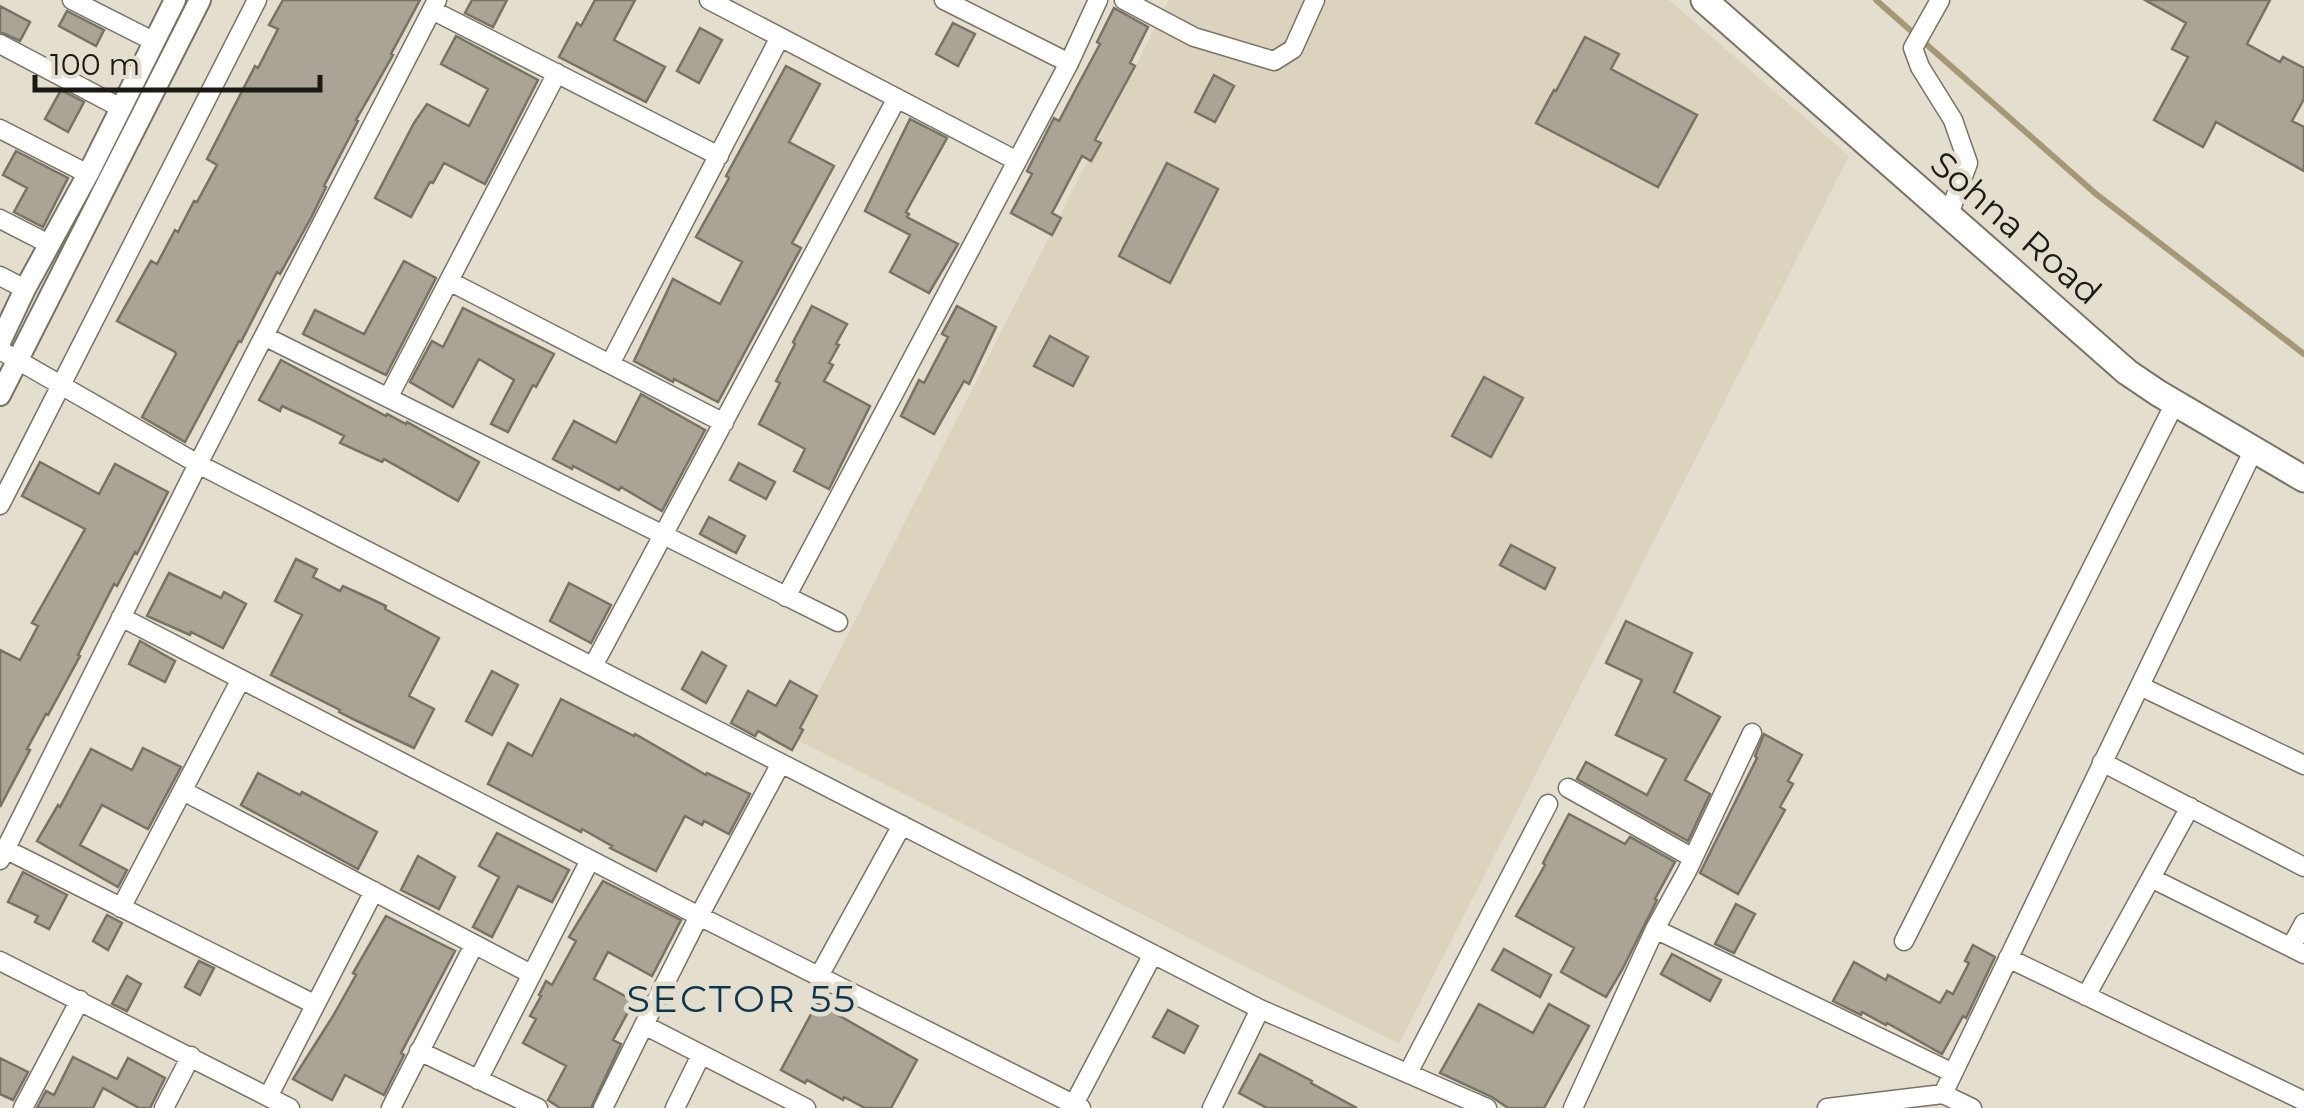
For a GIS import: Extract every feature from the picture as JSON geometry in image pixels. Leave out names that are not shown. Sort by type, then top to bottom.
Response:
[{"type":"main road","name":"Sohna Road","points":[[1704,0],[2127,372],[2304,478]]},
{"type":"street","points":[[72,0],[153,41]]},
{"type":"street","points":[[0,394],[6,350],[25,289],[88,174],[174,0]]},
{"type":"street","points":[[6,350],[200,0]]},
{"type":"street","points":[[0,504],[257,0]]},
{"type":"street","points":[[709,0],[1018,160]]},
{"type":"street","points":[[944,0],[1068,63]]},
{"type":"street","points":[[786,596],[1018,160],[1098,0]]},
{"type":"street","points":[[1124,0],[1194,37],[1274,61],[1294,49],[1315,0]]},
{"type":"street","points":[[1940,1],[1913,48],[1920,67],[1953,120],[1968,163],[1949,214]]},
{"type":"street","points":[[314,1004],[121,908],[2,855],[434,5],[719,156]]},
{"type":"street","points":[[610,364],[780,37]]},
{"type":"street","points":[[0,44],[119,107]]},
{"type":"street","points":[[388,398],[557,73]]},
{"type":"street","points":[[593,666],[897,98]]},
{"type":"street","points":[[0,129],[88,174]]},
{"type":"street","points":[[0,219],[48,244]]},
{"type":"street","points":[[0,276],[25,289]]},
{"type":"street","points":[[449,280],[724,423]]},
{"type":"street","points":[[264,336],[838,622]]},
{"type":"street","points":[[6,350],[198,464],[1260,1009],[1487,1108]]},
{"type":"street","points":[[1904,941],[2175,403]]},
{"type":"street","points":[[1943,1094],[2254,448]]},
{"type":"street","points":[[122,617],[699,916],[1078,1106],[1153,954]]},
{"type":"street","points":[[121,908],[241,679]]},
{"type":"street","points":[[2140,686],[2304,765]]},
{"type":"street","points":[[1572,1108],[1752,733]]},
{"type":"street","points":[[2102,762],[2304,868]]},
{"type":"street","points":[[604,1108],[699,916],[781,763]]},
{"type":"street","points":[[1568,788],[1693,858]]},
{"type":"street","points":[[183,791],[531,974]]},
{"type":"street","points":[[1408,1073],[1548,804]]},
{"type":"street","points":[[2086,996],[2190,807]]},
{"type":"street","points":[[820,976],[902,825]]},
{"type":"street","points":[[478,1080],[590,860]]},
{"type":"street","points":[[2151,878],[2298,950],[2304,923]]},
{"type":"street","points":[[268,1096],[374,891]]},
{"type":"street","points":[[1656,928],[1953,1073]]},
{"type":"street","points":[[391,1108],[474,944]]},
{"type":"street","points":[[2008,958],[2304,1102]]},
{"type":"street","points":[[0,961],[290,1108]]},
{"type":"street","points":[[23,1108],[80,1000]]},
{"type":"street","points":[[1212,1108],[1260,1009]]},
{"type":"street","points":[[644,1025],[801,1107]]},
{"type":"street","points":[[419,1051],[538,1108]]},
{"type":"street","points":[[675,1108],[701,1054]]},
{"type":"street","points":[[164,1108],[191,1056]]},
{"type":"street","points":[[1827,1108],[1943,1094],[1972,1108]]},
{"type":"shaded area","points":[[1169,0],[1669,0],[1849,156],[1399,1044],[795,739]]},
{"type":"building","points":[[283,0],[420,0],[356,120],[312,216],[280,274],[277,272],[185,442],[142,417],[175,352],[117,321],[151,261],[157,264],[217,165],[207,159],[278,29],[269,25]]},
{"type":"building","points":[[472,0],[507,0],[493,27],[465,13]]},
{"type":"building","points":[[595,0],[635,0],[614,40],[665,67],[646,102],[559,57]]},
{"type":"building","points":[[2145,0],[2270,0],[2247,44],[2280,62],[2283,57],[2304,68],[2304,99],[2292,121],[2304,127],[2304,171],[2216,122],[2203,147],[2154,120],[2188,57],[2172,49],[2186,23]]},
{"type":"building","points":[[0,6],[30,22],[20,41],[0,32]]},
{"type":"building","points":[[1114,8],[1148,27],[1130,63],[1135,66],[1095,140],[1101,143],[1091,161],[1082,156],[1052,213],[1061,218],[1052,235],[1011,213],[1032,174],[1027,171],[1054,118],[1059,121],[1100,44],[1097,42]]},
{"type":"building","points":[[67,11],[104,30],[96,46],[59,26]]},
{"type":"building","points":[[953,23],[975,34],[958,66],[936,54]]},
{"type":"building","points":[[700,28],[722,40],[699,83],[677,71]]},
{"type":"building","points":[[456,36],[538,80],[485,184],[444,163],[411,217],[375,198],[414,123],[427,104],[469,126],[488,89],[441,64]]},
{"type":"building","points":[[1585,37],[1619,54],[1611,69],[1697,115],[1658,187],[1536,123]]},
{"type":"building","points":[[786,66],[820,84],[789,142],[834,166],[792,243],[801,248],[718,402],[634,361],[673,279],[720,304],[742,262],[696,237]]},
{"type":"building","points":[[1214,75],[1234,86],[1215,122],[1195,112]]},
{"type":"building","points":[[61,90],[84,102],[68,132],[45,119]]},
{"type":"building","points":[[910,119],[947,138],[906,212],[907,217],[958,244],[929,293],[890,272],[910,235],[865,211]]},
{"type":"building","points":[[16,151],[68,178],[43,227],[14,212],[27,188],[3,175]]},
{"type":"building","points":[[1167,163],[1218,189],[1170,283],[1119,256]]},
{"type":"building","points":[[404,261],[436,278],[386,375],[303,334],[315,310],[364,334]]},
{"type":"building","points":[[812,306],[847,324],[824,381],[870,406],[829,489],[794,471],[805,449],[759,424]]},
{"type":"building","points":[[957,306],[996,327],[969,384],[964,381],[934,434],[901,416],[948,337],[942,334]]},
{"type":"building","points":[[463,308],[554,354],[508,432],[491,424],[514,380],[479,359],[453,407],[410,382],[432,341],[443,347]]},
{"type":"building","points":[[1050,336],[1088,357],[1073,386],[1034,366]]},
{"type":"building","points":[[281,360],[479,462],[458,501],[384,459],[382,462],[340,443],[344,436],[282,406],[280,411],[259,400]]},
{"type":"building","points":[[1484,377],[1523,398],[1491,457],[1452,436]]},
{"type":"building","points":[[641,394],[705,430],[662,511],[621,487],[619,490],[553,459],[574,421],[616,443]]},
{"type":"building","points":[[40,462],[99,494],[115,464],[168,492],[137,554],[117,586],[114,584],[0,807],[0,650],[20,660],[38,626],[32,623],[85,529],[22,496]]},
{"type":"building","points":[[739,463],[775,482],[766,499],[730,480]]},
{"type":"building","points":[[709,517],[745,536],[736,553],[700,534]]},
{"type":"building","points":[[1511,545],[1555,568],[1545,589],[1500,565]]},
{"type":"building","points":[[296,559],[317,569],[313,577],[340,591],[343,586],[386,606],[385,609],[439,638],[409,696],[434,709],[414,748],[271,675],[302,615],[275,601]]},
{"type":"building","points":[[169,573],[221,598],[224,592],[246,604],[223,648],[147,616]]},
{"type":"building","points":[[569,583],[611,605],[591,643],[550,621]]},
{"type":"building","points":[[1626,621],[1692,653],[1674,692],[1720,717],[1685,780],[1710,794],[1688,841],[1577,779],[1586,762],[1647,795],[1666,759],[1616,735],[1642,680],[1606,663]]},
{"type":"building","points":[[140,641],[175,661],[165,682],[129,664]]},
{"type":"building","points":[[702,652],[726,666],[706,703],[682,689]]},
{"type":"building","points":[[492,671],[518,685],[492,735],[466,721]]},
{"type":"building","points":[[790,681],[817,696],[792,750],[758,731],[755,736],[731,723],[748,691],[776,706]]},
{"type":"building","points":[[561,699],[750,794],[729,834],[685,816],[656,871],[582,829],[581,832],[488,784],[508,743],[532,756]]},
{"type":"building","points":[[1764,734],[1802,755],[1788,781],[1793,784],[1780,807],[1785,810],[1738,894],[1700,873],[1757,758]]},
{"type":"building","points":[[143,748],[181,767],[148,829],[102,805],[80,845],[127,870],[118,887],[37,841],[91,749],[132,770]]},
{"type":"building","points":[[258,773],[377,832],[358,869],[241,805]]},
{"type":"building","points":[[1569,814],[1625,844],[1630,837],[1675,862],[1606,997],[1561,972],[1574,948],[1516,916]]},
{"type":"building","points":[[497,833],[569,870],[552,902],[518,886],[492,937],[473,927],[499,877],[479,866]]},
{"type":"building","points":[[418,856],[455,877],[439,909],[401,890]]},
{"type":"building","points":[[23,872],[67,895],[49,929],[35,922],[38,916],[8,902]]},
{"type":"building","points":[[603,881],[681,920],[652,976],[608,952],[594,979],[634,1001],[613,1040],[621,1044],[591,1108],[560,1108],[548,1100],[566,1066],[523,1043],[536,1019],[530,1016],[539,995],[546,981],[552,985],[576,941],[569,937]]},
{"type":"building","points":[[1736,904],[1755,914],[1734,953],[1715,944]]},
{"type":"building","points":[[107,915],[122,923],[108,950],[93,941]]},
{"type":"building","points":[[386,916],[455,951],[401,1053],[404,1055],[384,1095],[345,1075],[332,1100],[293,1079],[333,1016]]},
{"type":"building","points":[[1973,945],[1995,957],[1966,1018],[1963,1016],[1942,1054],[1887,1023],[1833,1001],[1854,962],[1940,1003],[1947,991],[1953,994],[1969,963],[1965,961]]},
{"type":"building","points":[[1504,949],[1551,975],[1540,997],[1492,970]]},
{"type":"building","points":[[1672,954],[1721,980],[1710,1001],[1661,974]]},
{"type":"building","points":[[199,961],[214,968],[200,995],[185,987]]},
{"type":"building","points":[[127,976],[141,984],[127,1011],[112,1004]]},
{"type":"building","points":[[817,1003],[917,1060],[891,1108],[865,1108],[781,1070]]},
{"type":"building","points":[[1479,1004],[1533,1033],[1549,1004],[1589,1026],[1544,1108],[1508,1108],[1440,1073]]},
{"type":"building","points":[[1168,1010],[1198,1026],[1184,1053],[1153,1037]]},
{"type":"building","points":[[1260,1054],[1357,1108],[1267,1108],[1239,1093]]},
{"type":"building","points":[[73,1057],[117,1079],[128,1058],[165,1078],[150,1108],[139,1108],[103,1088],[93,1108],[37,1108],[46,1091],[54,1095]]},
{"type":"building","points":[[0,1058],[28,1072],[13,1100],[0,1094]]},
{"type":"waterway","points":[[1876,0],[2096,194],[2304,354]]},
{"type":"district","name":"SECTOR 55","points":[[742,999]]}]
